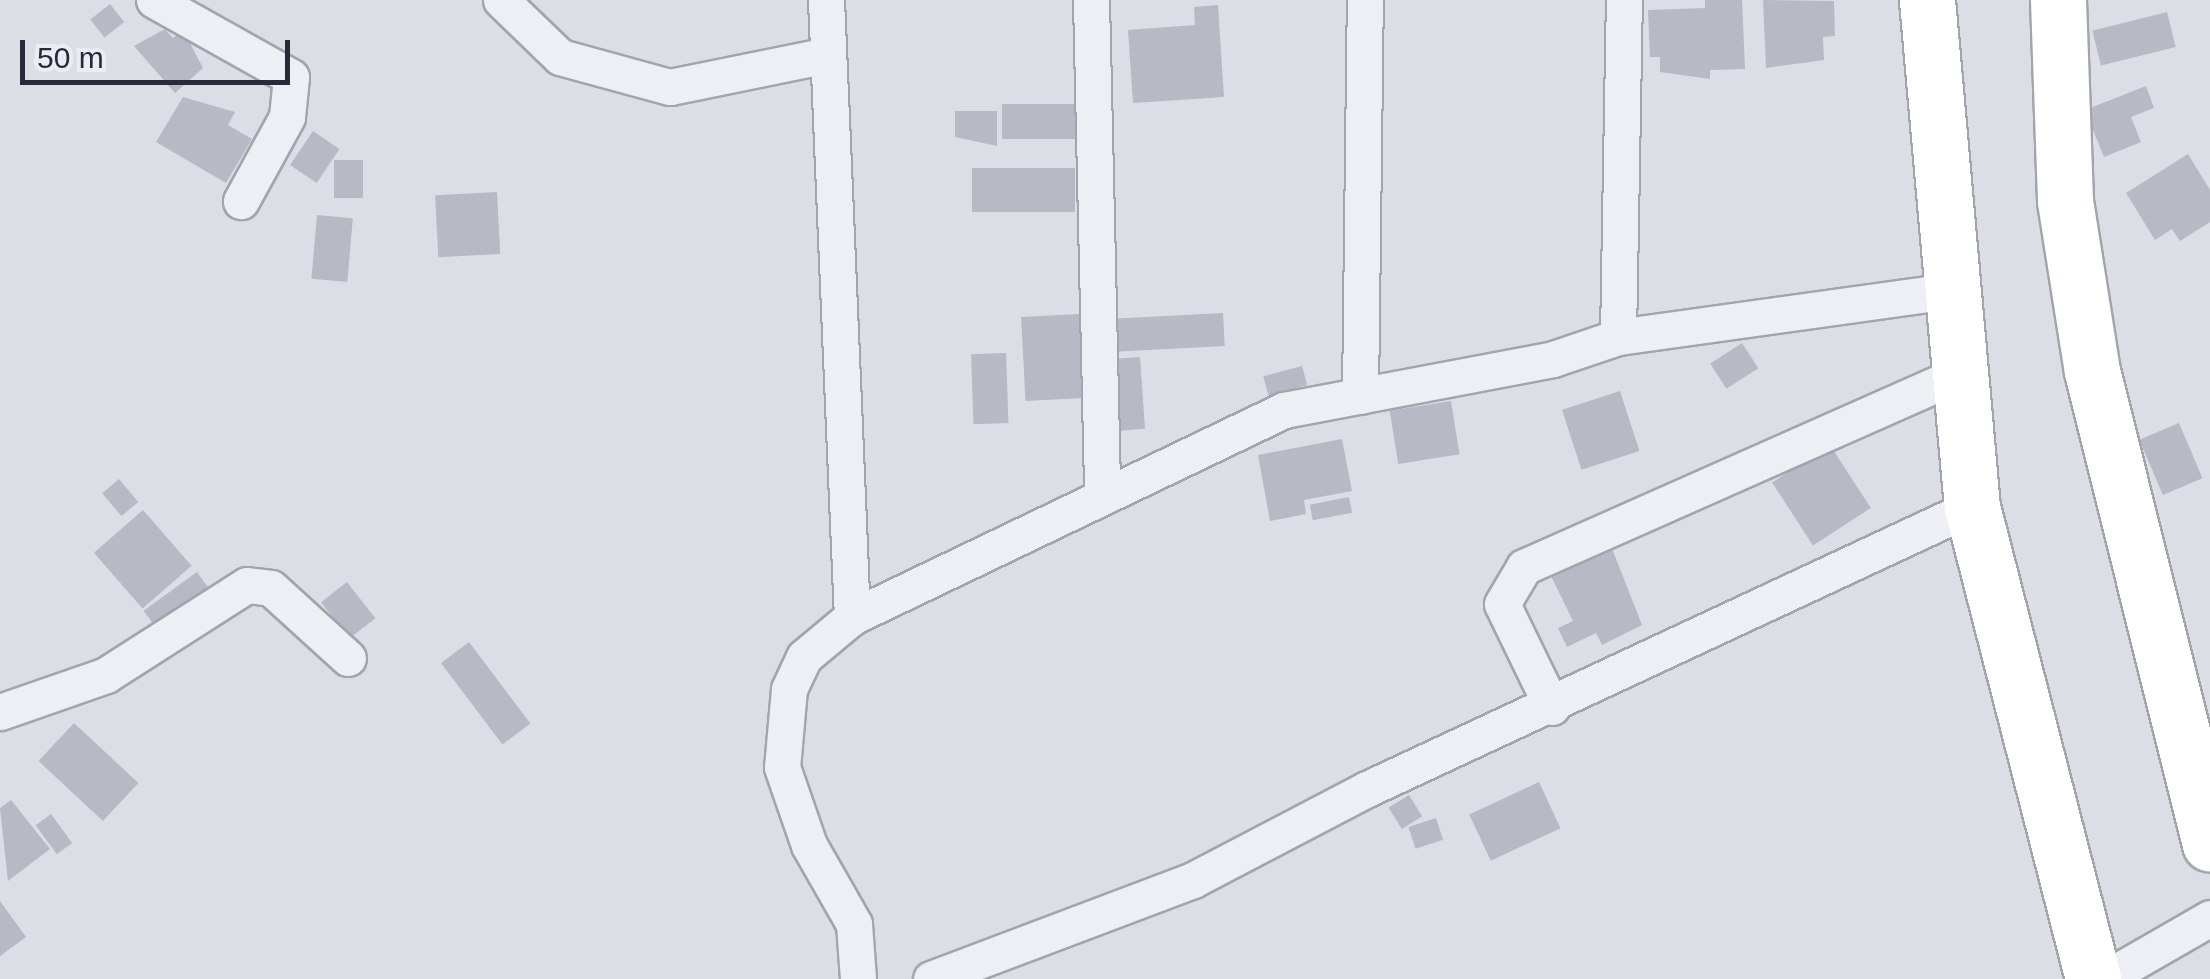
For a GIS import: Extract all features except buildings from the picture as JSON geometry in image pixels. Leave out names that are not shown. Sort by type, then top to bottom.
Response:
[{"type":"highway","points":[[1927,0],[1954,376],[1972,507],[2093,979]]},
{"type":"highway","points":[[2058,0],[2065,200],[2092,371],[2210,844]]},
{"type":"street","points":[[154,0],[291,77],[287,117],[241,201]]},
{"type":"street","points":[[501,0],[560,57],[670,87],[822,56]]},
{"type":"street","points":[[826,0],[822,56],[852,618]]},
{"type":"street","points":[[1090,0],[1102,494]]},
{"type":"street","points":[[1360,396],[1365,0]]},
{"type":"street","points":[[1618,337],[1626,295],[1624,0]]},
{"type":"street","points":[[858,979],[854,924],[809,846],[782,767],[789,689],[804,657],[852,618],[1232,429],[1618,337],[1950,291]]},
{"type":"street","points":[[1552,706],[1502,604],[1524,566],[1954,376]]},
{"type":"street","points":[[931,979],[1193,880],[1972,507]]},
{"type":"street","points":[[0,712],[106,675],[248,586],[271,588],[348,658]]},
{"type":"street","points":[[2104,979],[2210,918]]}]
